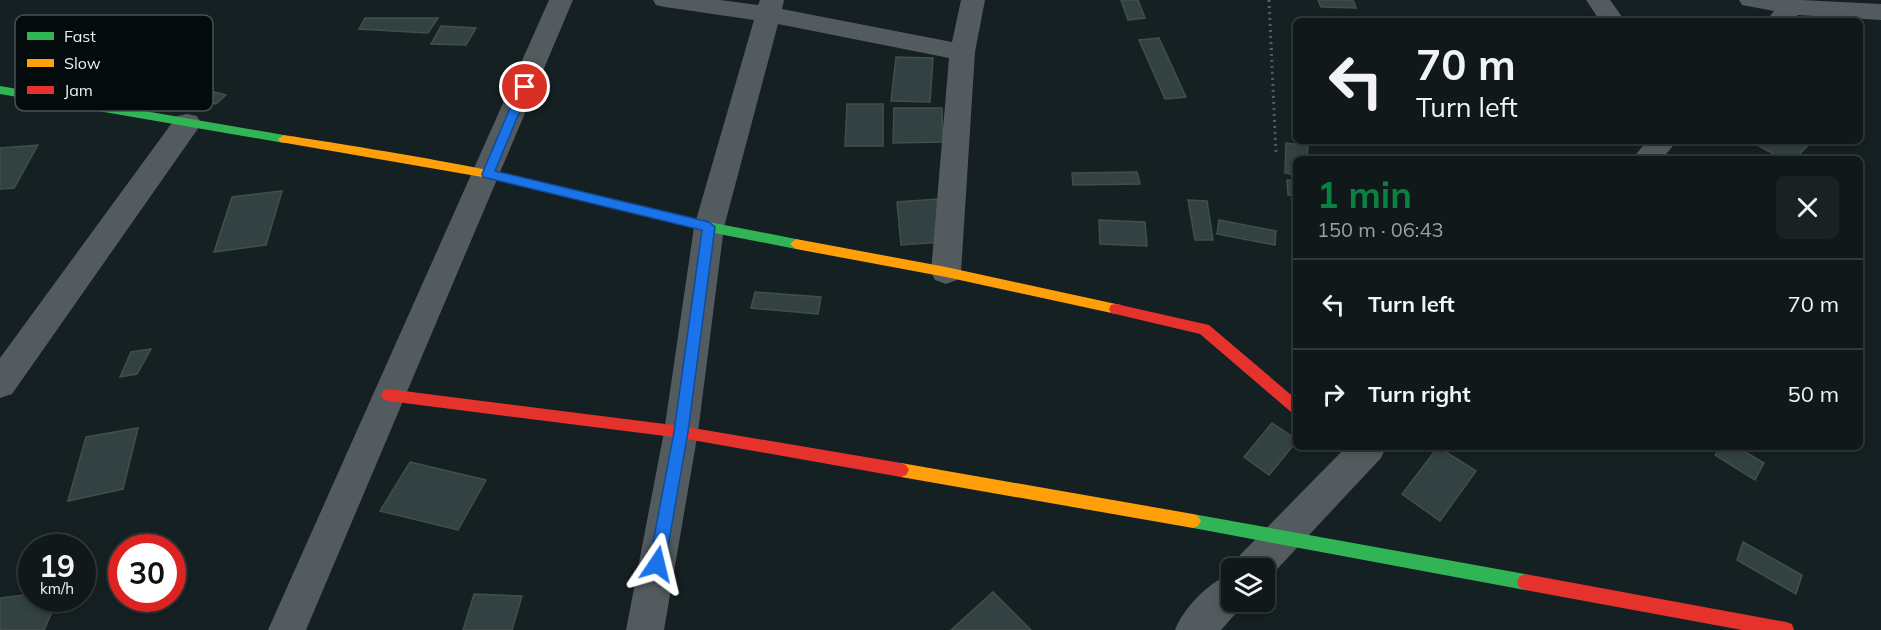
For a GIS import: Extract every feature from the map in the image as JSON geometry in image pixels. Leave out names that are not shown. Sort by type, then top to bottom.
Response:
[{"type":"street","points":[[287,630],[388,395],[488,174],[561,0]]},
{"type":"street","points":[[665,0],[770,7],[962,52]]},
{"type":"street","points":[[946,272],[962,52],[974,0]]},
{"type":"street","points":[[1598,0],[1611,18]]},
{"type":"street","points":[[1750,0],[1786,9],[1881,12]]},
{"type":"street","points":[[645,630],[681,432],[709,227],[770,7]]},
{"type":"street","points":[[0,90],[15,93]]},
{"type":"street","points":[[119,111],[488,174],[709,227],[946,272],[1204,329],[1293,405]]},
{"type":"street","points":[[0,384],[187,123]]},
{"type":"street","points":[[1649,156],[1660,144]]},
{"type":"street","points":[[388,395],[681,432],[1282,537],[1786,630]]},
{"type":"street","points":[[1262,558],[1355,451]]},
{"type":"street","points":[[1194,630],[1221,602]]},
{"type":"path","points":[[1269,0],[1276,153]]},
{"type":"building","points":[[1121,0],[1138,0],[1145,18],[1128,20]]},
{"type":"building","points":[[1318,0],[1353,0],[1356,8],[1321,7]]},
{"type":"building","points":[[365,18],[438,18],[428,33],[359,29]]},
{"type":"building","points":[[441,26],[476,28],[466,45],[431,44]]},
{"type":"building","points":[[1159,38],[1186,97],[1165,99],[1139,40]]},
{"type":"building","points":[[896,57],[933,58],[930,102],[891,101]]},
{"type":"building","points":[[213,92],[226,95],[216,104],[213,103]]},
{"type":"building","points":[[847,104],[883,104],[883,146],[845,146]]},
{"type":"building","points":[[894,108],[942,108],[943,142],[893,143]]},
{"type":"building","points":[[1286,143],[1308,146],[1307,156],[1293,156],[1293,174],[1285,173]]},
{"type":"building","points":[[1756,144],[1809,144],[1798,156],[1778,156]]},
{"type":"building","points":[[38,145],[14,188],[0,189],[0,148]]},
{"type":"building","points":[[1137,172],[1140,184],[1073,185],[1072,173]]},
{"type":"building","points":[[1287,180],[1293,181],[1293,196],[1288,195]]},
{"type":"building","points":[[282,191],[266,245],[214,252],[232,197]]},
{"type":"building","points":[[937,199],[942,242],[901,245],[897,202]]},
{"type":"building","points":[[1188,200],[1207,201],[1213,240],[1195,240]]},
{"type":"building","points":[[1099,220],[1145,222],[1147,246],[1100,244]]},
{"type":"building","points":[[1219,220],[1276,231],[1275,245],[1217,234]]},
{"type":"building","points":[[755,292],[821,297],[818,314],[751,308]]},
{"type":"building","points":[[151,349],[137,374],[120,377],[131,352]]},
{"type":"building","points":[[1272,423],[1293,437],[1293,446],[1269,475],[1244,457]]},
{"type":"building","points":[[138,428],[123,489],[68,501],[86,437]]},
{"type":"building","points":[[1436,450],[1443,450],[1476,471],[1440,521],[1402,494]]},
{"type":"building","points":[[1718,450],[1742,450],[1764,463],[1755,480],[1715,455]]},
{"type":"building","points":[[410,462],[486,480],[458,530],[380,511]]},
{"type":"building","points":[[1743,542],[1802,575],[1796,594],[1737,560]]},
{"type":"building","points":[[993,592],[1031,630],[951,630]]},
{"type":"building","points":[[474,594],[522,596],[512,630],[463,630]]},
{"type":"building","points":[[18,596],[18,612],[52,612],[44,630],[0,630],[0,598]]},
{"type":"traffic: fast","points":[[0,90],[15,93]]},
{"type":"traffic: fast","points":[[122,111],[284,139]]},
{"type":"traffic: fast","points":[[527,183],[709,227],[796,244]]},
{"type":"traffic: fast","points":[[1193,521],[1525,582]]},
{"type":"traffic: slow","points":[[284,139],[488,174],[527,183]]},
{"type":"traffic: slow","points":[[796,244],[946,272],[1116,309]]},
{"type":"traffic: slow","points":[[901,470],[1193,521]]},
{"type":"traffic: jam","points":[[1116,309],[1204,329],[1293,405]]},
{"type":"traffic: jam","points":[[388,395],[681,432],[901,470]]},
{"type":"traffic: jam","points":[[1525,582],[1786,630]]},
{"type":"route","points":[[525,87],[488,174],[709,227],[681,432],[657,564]]}]
